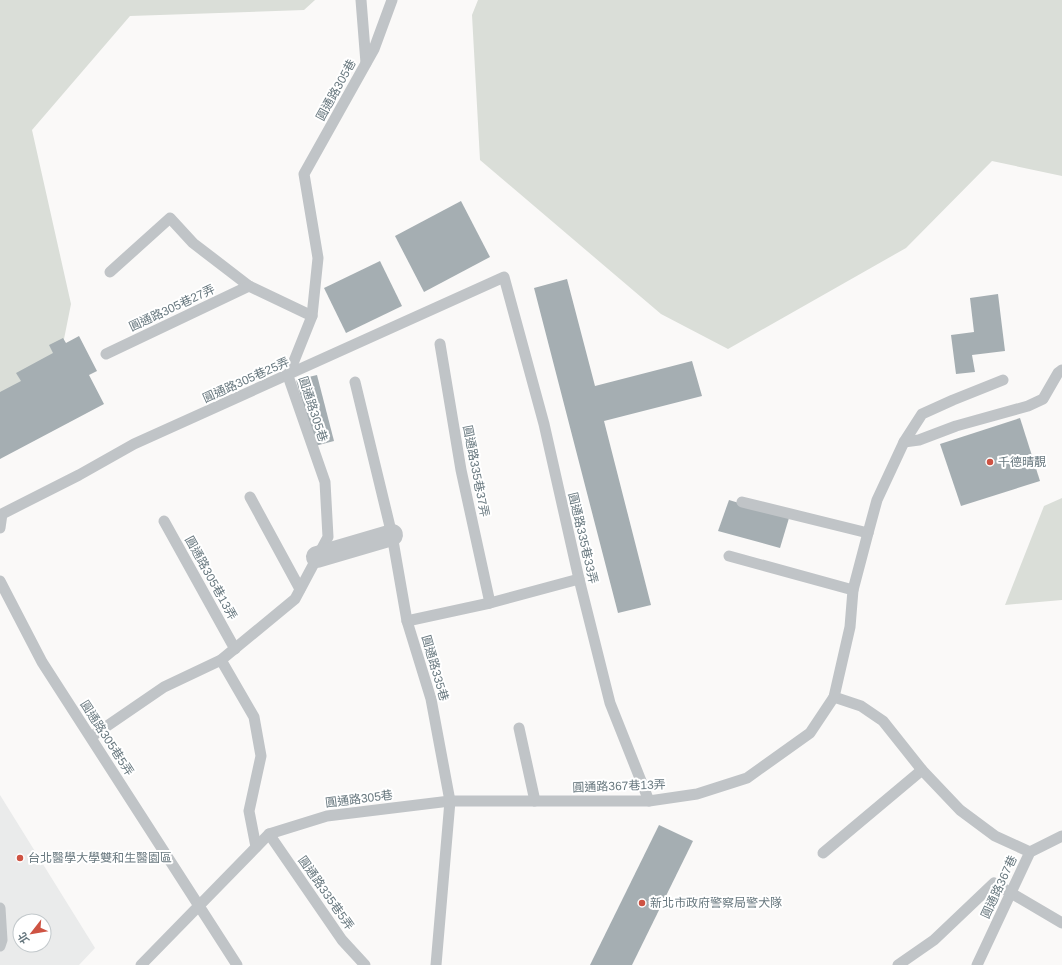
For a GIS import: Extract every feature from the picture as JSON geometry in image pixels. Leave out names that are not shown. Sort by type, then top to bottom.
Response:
[{"type":"street","points":[[317,557],[392,535]]},
{"type":"lane","points":[[361,0],[366,64]]},
{"type":"lane","name":"圓通路305巷","points":[[91,737],[164,687],[221,660],[295,599],[328,537],[324,482],[288,376],[312,316],[318,258],[304,174],[374,49],[392,0]]},
{"type":"lane","points":[[110,272],[170,218],[193,243],[249,286],[312,316]]},
{"type":"lane","name":"圓通路305巷25弄","points":[[0,528],[2,514],[79,475],[134,444],[288,376],[504,277]]},
{"type":"lane","name":"圓通路335巷33弄","points":[[504,277],[544,424],[579,579],[610,703],[649,801]]},
{"type":"lane","name":"圓通路305巷27弄","points":[[106,354],[249,286]]},
{"type":"lane","name":"圓通路335巷37弄","points":[[440,344],[461,470],[490,603]]},
{"type":"lane","points":[[904,442],[919,440],[956,426],[1028,406],[1043,399],[1058,373],[1062,370]]},
{"type":"lane","points":[[1002,380],[922,414],[904,442],[877,500],[853,590],[850,627],[834,697],[861,706],[883,721],[922,770],[960,810],[995,836],[1030,852]]},
{"type":"lane","name":"圓通路335巷","points":[[355,382],[392,535],[407,621],[431,699],[450,801],[436,965]]},
{"type":"lane","points":[[250,497],[300,589]]},
{"type":"lane","points":[[742,502],[868,533]]},
{"type":"lane","name":"圓通路305巷13弄","points":[[164,521],[235,649]]},
{"type":"lane","points":[[729,556],[853,590]]},
{"type":"lane","points":[[407,621],[490,603],[579,579]]},
{"type":"lane","name":"圓通路305巷5弄","points":[[0,581],[42,662],[237,965]]},
{"type":"lane","points":[[221,660],[254,717],[261,756],[249,811],[256,848]]},
{"type":"lane","name":"圓通路367巷13弄","points":[[450,801],[649,801],[697,794],[747,778],[810,733],[834,697]]},
{"type":"lane","points":[[519,728],[536,801]]},
{"type":"lane","points":[[823,853],[922,770]]},
{"type":"lane","name":"圓通路305巷","points":[[141,965],[269,834],[327,816],[450,801]]},
{"type":"lane","name":"圓通路335巷5弄","points":[[269,834],[342,940],[365,965]]},
{"type":"lane","name":"圓通路367巷","points":[[977,965],[1030,852],[1062,836]]},
{"type":"lane","points":[[898,965],[934,940],[994,883],[1062,923]]},
{"type":"lane","points":[[0,908],[2,940],[0,946]]},
{"type":"shaded area","points":[[0,0],[315,0],[304,10],[130,16],[32,130],[71,304],[50,409],[0,407]]},
{"type":"shaded area","points":[[478,0],[1062,0],[1062,176],[992,161],[906,248],[728,349],[661,314],[480,160],[472,15]]},
{"type":"shaded area","points":[[1062,498],[1062,600],[1005,605],[1044,506]]},
{"type":"shaded area","name":"台北醫學大學雙和生醫園區","points":[[0,795],[95,948],[79,965],[0,965]]},
{"type":"building","points":[[461,201],[490,257],[424,292],[395,236]]},
{"type":"building","points":[[380,261],[402,306],[346,333],[324,288]]},
{"type":"building","points":[[567,279],[595,386],[692,361],[702,396],[604,421],[651,605],[618,613],[534,288]]},
{"type":"building","points":[[998,294],[1005,351],[972,355],[975,372],[956,374],[951,335],[974,332],[970,298]]},
{"type":"building","points":[[79,336],[97,371],[89,375],[104,404],[0,459],[0,392],[21,381],[16,373],[53,353],[49,345],[63,338],[66,343]]},
{"type":"building","points":[[317,375],[334,441],[315,446],[296,380]]},
{"type":"building","name":"千德晴靚","points":[[1020,418],[1040,481],[961,506],[940,444]]},
{"type":"building","points":[[729,500],[789,518],[780,548],[718,531]]},
{"type":"building","name":"新北市政府警察局警犬隊","points":[[659,825],[693,841],[632,965],[590,965]]},
{"type":"place","name":"千德晴靚","points":[[990,462]]},
{"type":"place","name":"台北醫學大學雙和生醫園區","points":[[20,858]]},
{"type":"place","name":"新北市政府警察局警犬隊","points":[[642,903]]}]
